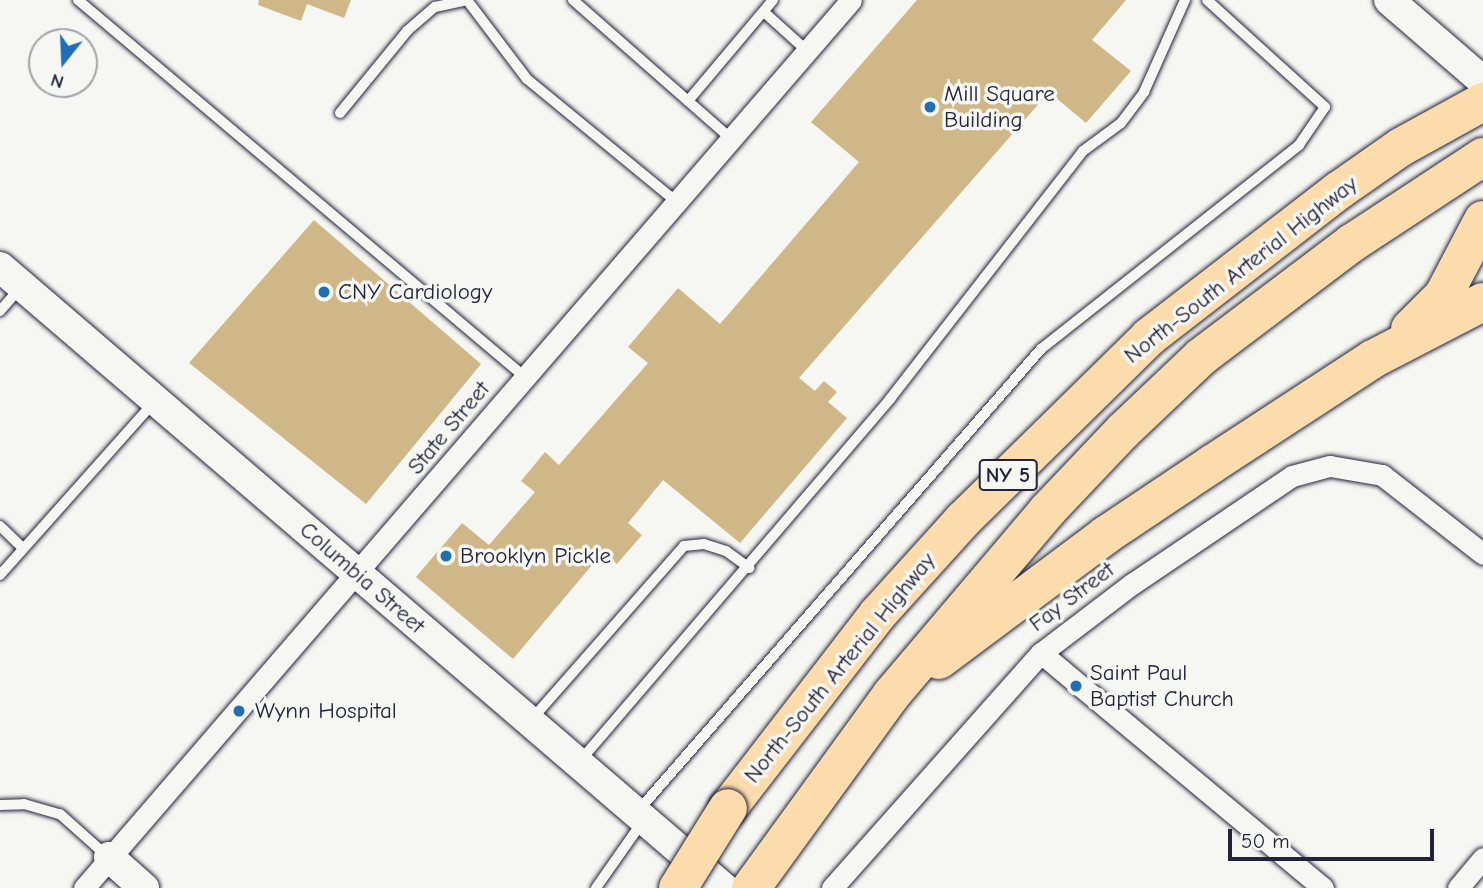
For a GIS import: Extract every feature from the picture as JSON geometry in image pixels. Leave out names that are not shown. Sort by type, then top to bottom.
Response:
[{"type":"highway","name":"North-South Arterial Highway","points":[[678,888],[728,808],[878,614],[963,520],[1149,337],[1338,191],[1401,147],[1483,102]]},
{"type":"highway","name":"North-South Arterial Highway","points":[[751,888],[892,694],[1046,511],[1123,431],[1201,357],[1352,243],[1483,157]]},
{"type":"highway","points":[[1373,359],[1443,296],[1483,220]]},
{"type":"highway","points":[[892,694],[1106,535],[1373,359],[1483,302]]},
{"type":"street","name":"State Street","points":[[84,888],[358,574],[850,0]]},
{"type":"street","points":[[1389,0],[1483,81]]},
{"type":"street","name":"Columbia Street","points":[[0,267],[724,888]]},
{"type":"street","name":"Fay Street","points":[[832,888],[1041,653],[1132,584],[1292,476],[1330,466],[1359,467],[1382,475],[1483,554]]},
{"type":"street","points":[[1041,653],[1324,888]]},
{"type":"street","points":[[109,857],[144,888]]},
{"type":"street","points":[[1458,888],[1483,858]]},
{"type":"lane","points":[[78,0],[526,378]]},
{"type":"lane","points":[[340,113],[407,31],[435,7],[467,0],[527,79],[677,202]]},
{"type":"lane","points":[[573,0],[731,139]]},
{"type":"lane","points":[[688,102],[773,0]]},
{"type":"lane","points":[[578,764],[749,568],[890,399],[1083,151],[1121,123],[1144,92],[1185,0]]},
{"type":"lane","points":[[596,888],[640,816],[1041,349],[1300,145],[1325,107],[1206,0]]},
{"type":"lane","points":[[764,12],[806,50]]},
{"type":"lane","points":[[0,311],[22,286]]},
{"type":"lane","points":[[0,575],[155,400]]},
{"type":"lane","points":[[0,526],[22,547]]},
{"type":"lane","points":[[530,722],[684,546],[704,544],[726,551],[749,568]]},
{"type":"lane","points":[[0,805],[24,804],[60,814],[109,857]]},
{"type":"building","points":[[259,0],[351,0],[344,18],[307,4],[301,21],[258,5]]},
{"type":"building","points":[[917,0],[1126,0],[1092,40],[1131,71],[1086,123],[1049,92],[799,378],[815,391],[824,381],[837,392],[828,402],[847,418],[740,543],[663,480],[628,523],[642,535],[617,564],[603,552],[513,659],[416,577],[462,523],[489,545],[535,492],[521,481],[545,452],[559,465],[648,363],[628,347],[678,288],[720,324],[859,162],[811,122]]},
{"type":"building","name":"CNY Cardiology","points":[[314,220],[481,364],[366,504],[189,363]]},
{"type":"place","name":"Mill Square Building","points":[[930,107]]},
{"type":"place","name":"CNY Cardiology","points":[[324,292]]},
{"type":"place","name":"Brooklyn Pickle","points":[[446,556]]},
{"type":"place","name":"Saint Paul Baptist Church","points":[[1076,686]]},
{"type":"place","name":"Wynn Hospital","points":[[239,711]]}]
